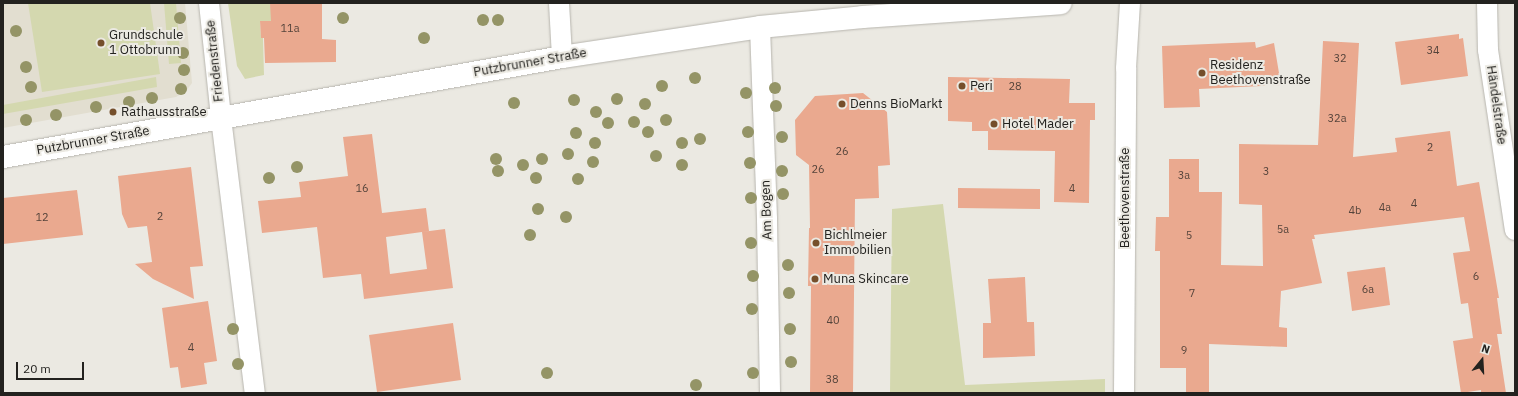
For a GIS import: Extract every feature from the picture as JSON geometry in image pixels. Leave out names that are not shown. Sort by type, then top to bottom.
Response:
[{"type":"main road","name":"Putzbrunner Straße","points":[[3,157],[562,57],[760,27],[870,17],[1061,3]]},
{"type":"street","name":"Friedenstraße","points":[[209,3],[221,118]]},
{"type":"street","points":[[559,3],[562,57]]},
{"type":"street","name":"Beethovenstraße","points":[[1124,393],[1126,68],[1130,3]]},
{"type":"street","name":"Händelstraße","points":[[1487,3],[1488,50],[1515,230]]},
{"type":"street","name":"Am Bogen","points":[[760,27],[767,220],[770,393]]},
{"type":"street","points":[[221,118],[255,393]]},
{"type":"shaded area","name":"Grundschule 1 Ottobrunn","points":[[3,3],[185,3],[192,83],[186,91],[176,97],[3,128]]},
{"type":"green space","points":[[28,3],[150,3],[160,74],[42,92]]},
{"type":"green space","points":[[164,3],[176,3],[181,63],[169,64]]},
{"type":"green space","points":[[228,3],[270,3],[278,21],[260,21],[261,37],[263,38],[264,75],[245,79],[237,66]]},
{"type":"green space","points":[[156,77],[157,87],[3,114],[3,105]]},
{"type":"green space","points":[[943,204],[965,385],[1105,379],[1105,393],[890,393],[892,209]]},
{"type":"building","points":[[270,3],[322,3],[322,39],[336,40],[336,62],[265,63],[264,38],[261,38],[260,21],[271,21]]},
{"type":"building","points":[[1459,34],[1459,39],[1463,38],[1468,76],[1401,85],[1395,42]]},
{"type":"building","points":[[1323,41],[1359,43],[1353,157],[1397,152],[1395,138],[1450,131],[1457,186],[1479,182],[1499,298],[1497,298],[1502,334],[1497,334],[1506,393],[1481,393],[1481,390],[1461,393],[1453,341],[1473,338],[1468,303],[1461,304],[1453,253],[1470,251],[1464,217],[1314,235],[1315,239],[1312,239],[1322,283],[1281,291],[1279,327],[1287,328],[1287,347],[1209,344],[1209,393],[1186,393],[1186,368],[1160,368],[1160,251],[1155,251],[1156,217],[1169,217],[1169,159],[1199,159],[1199,192],[1222,192],[1221,265],[1263,266],[1262,205],[1239,204],[1239,144],[1318,145]]},
{"type":"building","name":"Residenz Beethovenstraße","points":[[1255,42],[1256,48],[1274,43],[1281,85],[1199,89],[1200,107],[1164,108],[1162,46]]},
{"type":"building","points":[[948,77],[1070,79],[1069,103],[1095,103],[1095,120],[1090,120],[1089,203],[1054,202],[1055,151],[988,150],[988,131],[972,131],[972,122],[948,121]]},
{"type":"building","points":[[863,93],[887,112],[890,165],[878,166],[879,198],[855,199],[853,393],[810,393],[811,286],[808,286],[810,228],[809,165],[796,155],[795,120],[815,96]]},
{"type":"building","points":[[372,134],[382,213],[426,208],[429,231],[386,237],[390,274],[427,269],[422,232],[445,229],[453,288],[364,299],[361,274],[323,278],[317,227],[262,233],[258,201],[301,197],[299,182],[348,176],[343,137]]},
{"type":"building","points":[[191,167],[203,266],[190,267],[194,299],[153,279],[135,264],[152,262],[147,226],[128,228],[122,214],[118,176]]},
{"type":"building","points":[[958,188],[1040,189],[1040,209],[958,208]]},
{"type":"building","points":[[77,190],[83,235],[3,244],[3,198]]},
{"type":"building","points":[[1385,267],[1390,305],[1352,311],[1347,272]]},
{"type":"building","points":[[1025,277],[1027,322],[1034,322],[1035,356],[983,358],[983,323],[991,323],[988,279]]},
{"type":"building","points":[[208,301],[217,361],[204,363],[207,384],[181,388],[178,367],[170,368],[162,308]]},
{"type":"building","points":[[453,323],[461,380],[377,392],[369,335]]},
{"type":"place","name":"Grundschule 1 Ottobrunn","points":[[101,43]]},
{"type":"place","name":"Residenz Beethovenstraße","points":[[1202,73]]},
{"type":"place","name":"Peri","points":[[962,86]]},
{"type":"place","name":"Denns BioMarkt","points":[[842,104]]},
{"type":"place","name":"Rathausstraße","points":[[113,112]]},
{"type":"place","name":"Hotel Mader","points":[[994,124]]},
{"type":"place","name":"Bichlmeier Immobilien","points":[[816,243]]},
{"type":"place","name":"Muna Skincare","points":[[815,279]]}]
